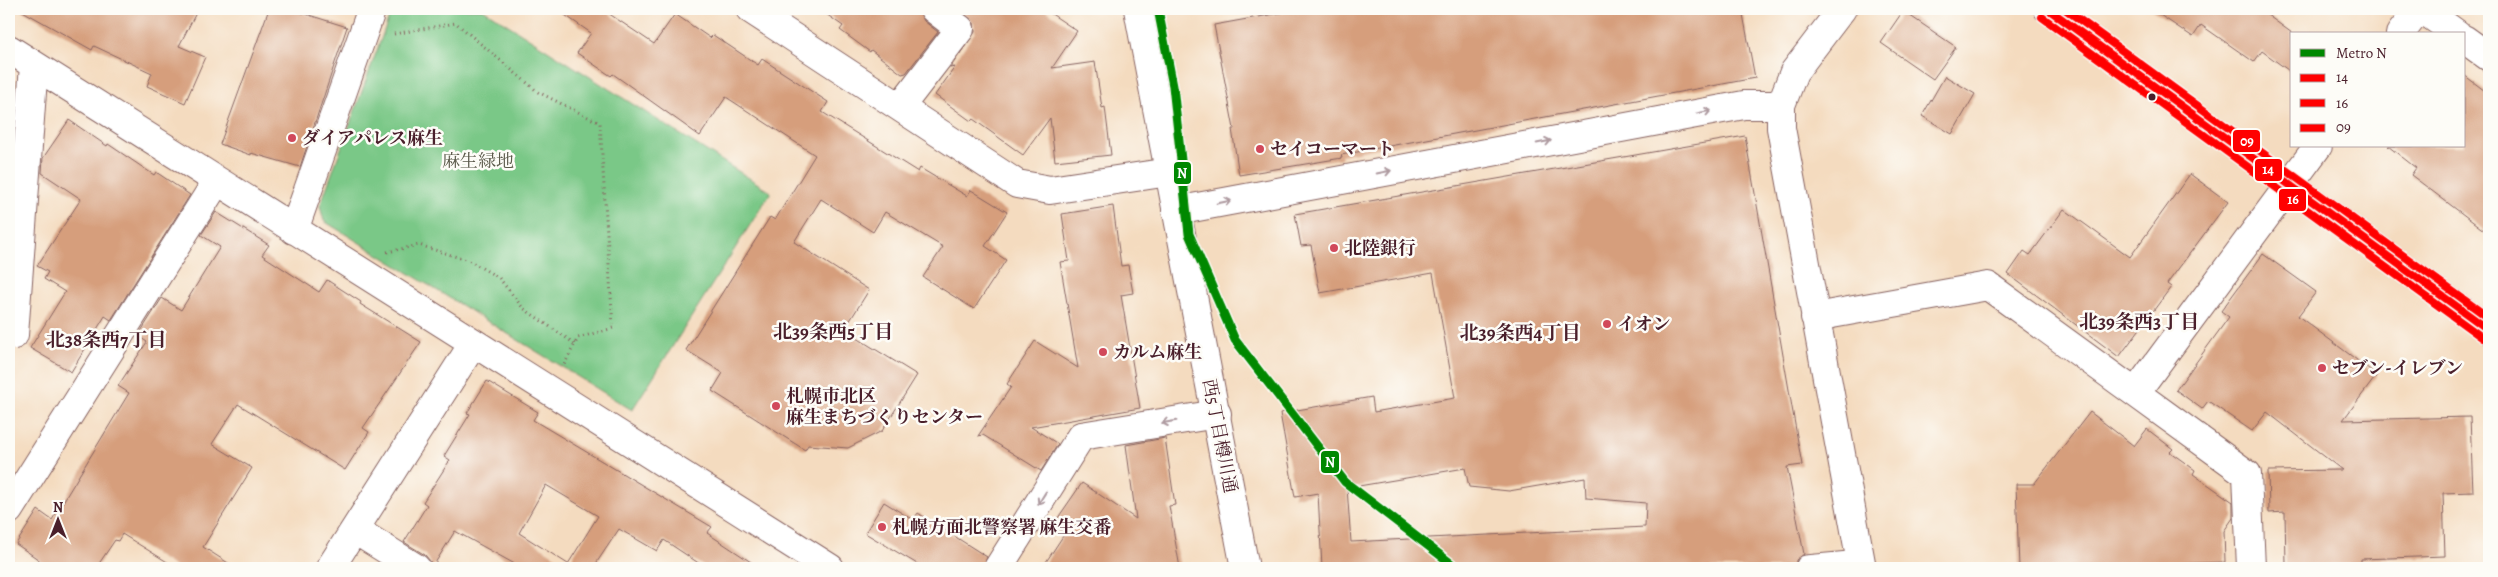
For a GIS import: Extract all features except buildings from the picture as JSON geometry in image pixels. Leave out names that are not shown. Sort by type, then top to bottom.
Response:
[{"type":"street","points":[[750,9],[1017,184],[1050,190],[1169,172]]},
{"type":"street","points":[[900,107],[960,29],[934,9]]},
{"type":"street","name":"西5丁目樽川通","points":[[1138,9],[1245,568]]},
{"type":"street","points":[[1842,9],[1794,72],[1781,105],[1781,128],[1861,564]]},
{"type":"street","points":[[2048,9],[2489,330]]},
{"type":"street","points":[[2402,32],[2420,9],[2454,32]]},
{"type":"street","points":[[294,230],[365,11]]},
{"type":"street","points":[[2466,40],[2489,57]]},
{"type":"street","points":[[9,49],[830,568]]},
{"type":"street","points":[[9,331],[14,335],[34,65]]},
{"type":"street","points":[[1176,211],[1744,105],[1781,105]]},
{"type":"street","points":[[2136,392],[2317,148]]},
{"type":"street","points":[[9,510],[217,181]]},
{"type":"street","points":[[1816,317],[1988,286],[2247,474],[2251,568]]},
{"type":"street","points":[[330,568],[473,344]]},
{"type":"street","points":[[998,568],[1081,436],[1217,414]]},
{"type":"street","points":[[354,530],[416,568]]},
{"type":"lane","points":[[1806,565],[1861,564]]},
{"type":"path","points":[[390,35],[456,23],[538,92],[600,123],[613,328],[578,338],[563,367]]},
{"type":"path","points":[[381,254],[419,245],[470,262],[498,278],[523,308],[575,344]]},
{"type":"green space","name":"麻生緑地","points":[[392,9],[483,9],[771,192],[632,410],[324,221],[320,206]]},
{"type":"metro line","name":"N","points":[[1158,9],[1173,86],[1189,234],[1235,340],[1345,482],[1457,568]]},
{"type":"transit line","name":"14","points":[[2048,9],[2489,330]]},
{"type":"transit line","name":"09","points":[[2065,9],[2489,318]]},
{"type":"transit line","name":"16","points":[[2042,17],[2483,338]]},
{"type":"place","name":"ダイアパレス麻生","points":[[292,138]]},
{"type":"place","name":"セイコーマート","points":[[1260,149]]},
{"type":"place","name":"北陸銀行","points":[[1334,248]]},
{"type":"place","name":"イオン","points":[[1607,324]]},
{"type":"place","name":"カルム麻生","points":[[1103,352]]},
{"type":"place","name":"セブン-イレブン","points":[[2322,368]]},
{"type":"place","name":"札幌市北区 麻生まちづくりセンター","points":[[776,406]]},
{"type":"place","name":"札幌方面北警察署 麻生交番","points":[[882,527]]},
{"type":"district","name":"北39条西3丁目","points":[[2139,322]]},
{"type":"district","name":"北39条西5丁目","points":[[833,332]]},
{"type":"district","name":"北39条西4丁目","points":[[1520,333]]},
{"type":"district","name":"北38条西7丁目","points":[[106,340]]}]
